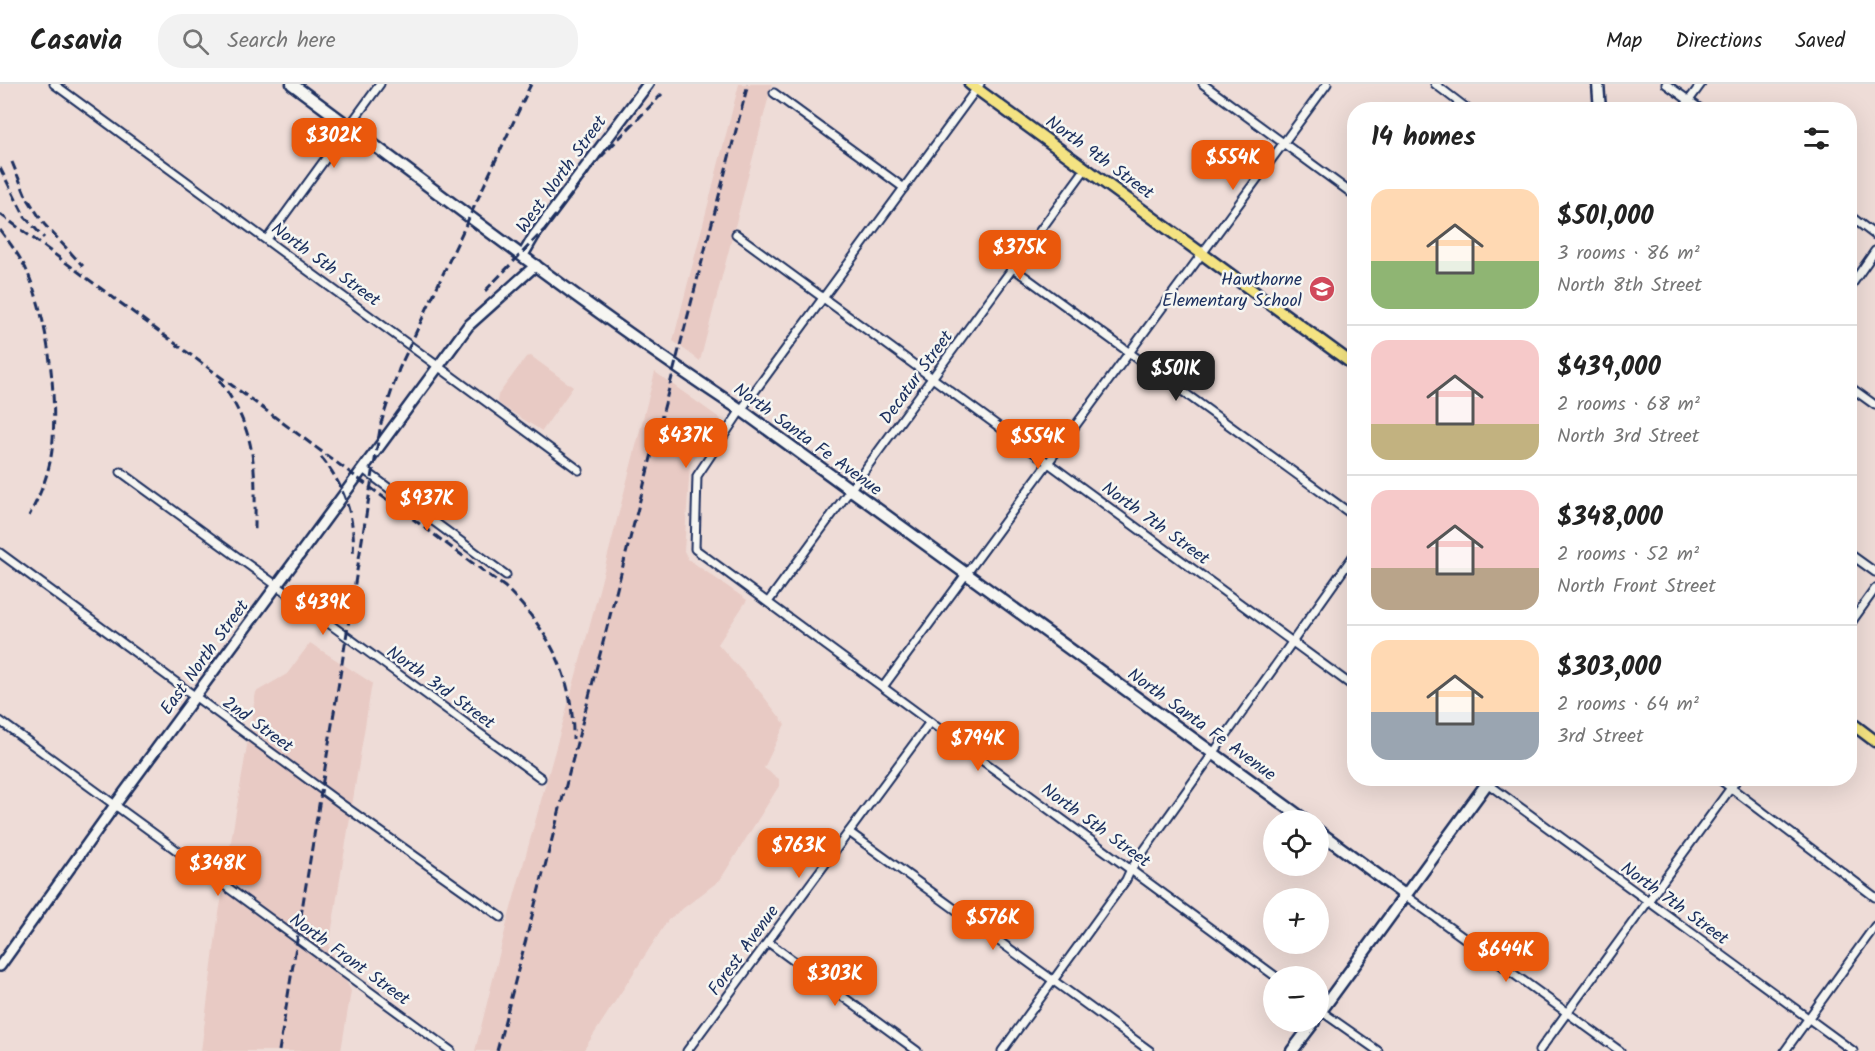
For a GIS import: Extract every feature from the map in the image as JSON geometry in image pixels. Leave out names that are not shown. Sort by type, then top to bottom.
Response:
[{"type":"main road","name":"North Santa Fe Avenue","points":[[292,84],[680,370],[741,410],[1291,810]]},
{"type":"main road","points":[[1598,84],[1599,102]]},
{"type":"main road","name":"North 9th Street","points":[[976,86],[1347,360]]},
{"type":"main road","points":[[1857,727],[1875,741]]},
{"type":"main road","points":[[1329,1000],[1406,896],[1482,786]]},
{"type":"main road","points":[[1329,839],[1406,896]]},
{"type":"main road","points":[[1292,1051],[1306,1032]]},
{"type":"street","name":"North 5th Street","points":[[54,84],[579,470]]},
{"type":"street","points":[[267,239],[380,84]]},
{"type":"street","name":"West North Street","points":[[523,255],[534,236],[648,84]]},
{"type":"street","points":[[1203,84],[1347,190]]},
{"type":"street","points":[[883,687],[1327,84]]},
{"type":"street","points":[[1435,84],[1459,102]]},
{"type":"street","points":[[1666,84],[1692,102]]},
{"type":"street","points":[[1689,100],[1701,84]]},
{"type":"street","points":[[741,410],[976,86]]},
{"type":"street","points":[[774,93],[904,188]]},
{"type":"street","name":"Decatur Street","points":[[768,602],[1086,168]]},
{"type":"street","points":[[1857,221],[1875,235]]},
{"type":"street","name":"North 7th Street","points":[[736,234],[1347,682]]},
{"type":"street","points":[[1857,276],[1875,251]]},
{"type":"street","name":"East North Street","points":[[0,966],[115,805],[468,326],[536,265]]},
{"type":"street","points":[[1013,268],[1347,511]]},
{"type":"street","points":[[1857,392],[1875,405]]},
{"type":"street","name":"North 5th Street","points":[[741,410],[697,476],[695,549],[1263,967]]},
{"type":"street","points":[[363,470],[506,575]]},
{"type":"street","name":"North 3rd Street","points":[[121,472],[541,778]]},
{"type":"street","name":"2nd Street","points":[[0,554],[501,917]]},
{"type":"street","points":[[1857,559],[1875,572]]},
{"type":"street","points":[[1002,1051],[1126,880],[1131,869],[1213,752],[1347,565]]},
{"type":"street","points":[[1857,614],[1875,589]]},
{"type":"street","name":"North Front Street","points":[[0,721],[451,1051]]},
{"type":"street","name":"Forest Avenue","points":[[687,1051],[930,722]]},
{"type":"street","name":"North 7th Street","points":[[1494,786],[1853,1051]]},
{"type":"street","points":[[1728,786],[1875,897]]},
{"type":"street","points":[[1539,1051],[1731,788]]},
{"type":"street","points":[[849,832],[1150,1051]]},
{"type":"street","points":[[1406,896],[1620,1051]]},
{"type":"street","points":[[1785,1051],[1875,926]]},
{"type":"street","points":[[768,942],[917,1051]]},
{"type":"street","points":[[1329,1018],[1378,1051]]},
{"type":"shaded area","points":[[739,84],[772,84],[700,361],[673,341]]},
{"type":"shaded area","points":[[531,356],[573,387],[542,431],[497,401],[498,395],[526,357]]},
{"type":"shaded area","points":[[655,372],[721,419],[690,465],[684,551],[688,559],[747,600],[718,644],[785,724],[764,768],[779,779],[779,786],[720,880],[668,920],[583,1051],[475,1051],[508,919],[590,625]]},
{"type":"shaded area","points":[[310,643],[372,683],[329,947],[351,991],[341,1051],[201,1051],[218,919],[256,692],[287,674]]},
{"type":"railway","points":[[279,1051],[381,423],[399,369],[531,84]]},
{"type":"railway","points":[[497,1051],[748,84]]},
{"type":"railway","points":[[485,291],[545,229],[599,159],[662,94]]},
{"type":"railway","points":[[12,162],[26,196],[44,224],[83,266]]},
{"type":"railway","points":[[0,168],[25,217],[44,238]]},
{"type":"railway","points":[[0,214],[505,587],[534,620],[556,655],[569,695],[573,739]]},
{"type":"railway","points":[[0,230],[26,269],[34,289],[50,358],[54,406],[51,459],[44,484],[29,516]]},
{"type":"railway","points":[[219,380],[242,418],[248,436],[254,472],[255,534]]},
{"type":"railway","points":[[321,457],[336,479],[347,503],[352,528],[353,554]]},
{"type":"place","name":"Hawthorne Elementary School","points":[[1322,289]]}]
